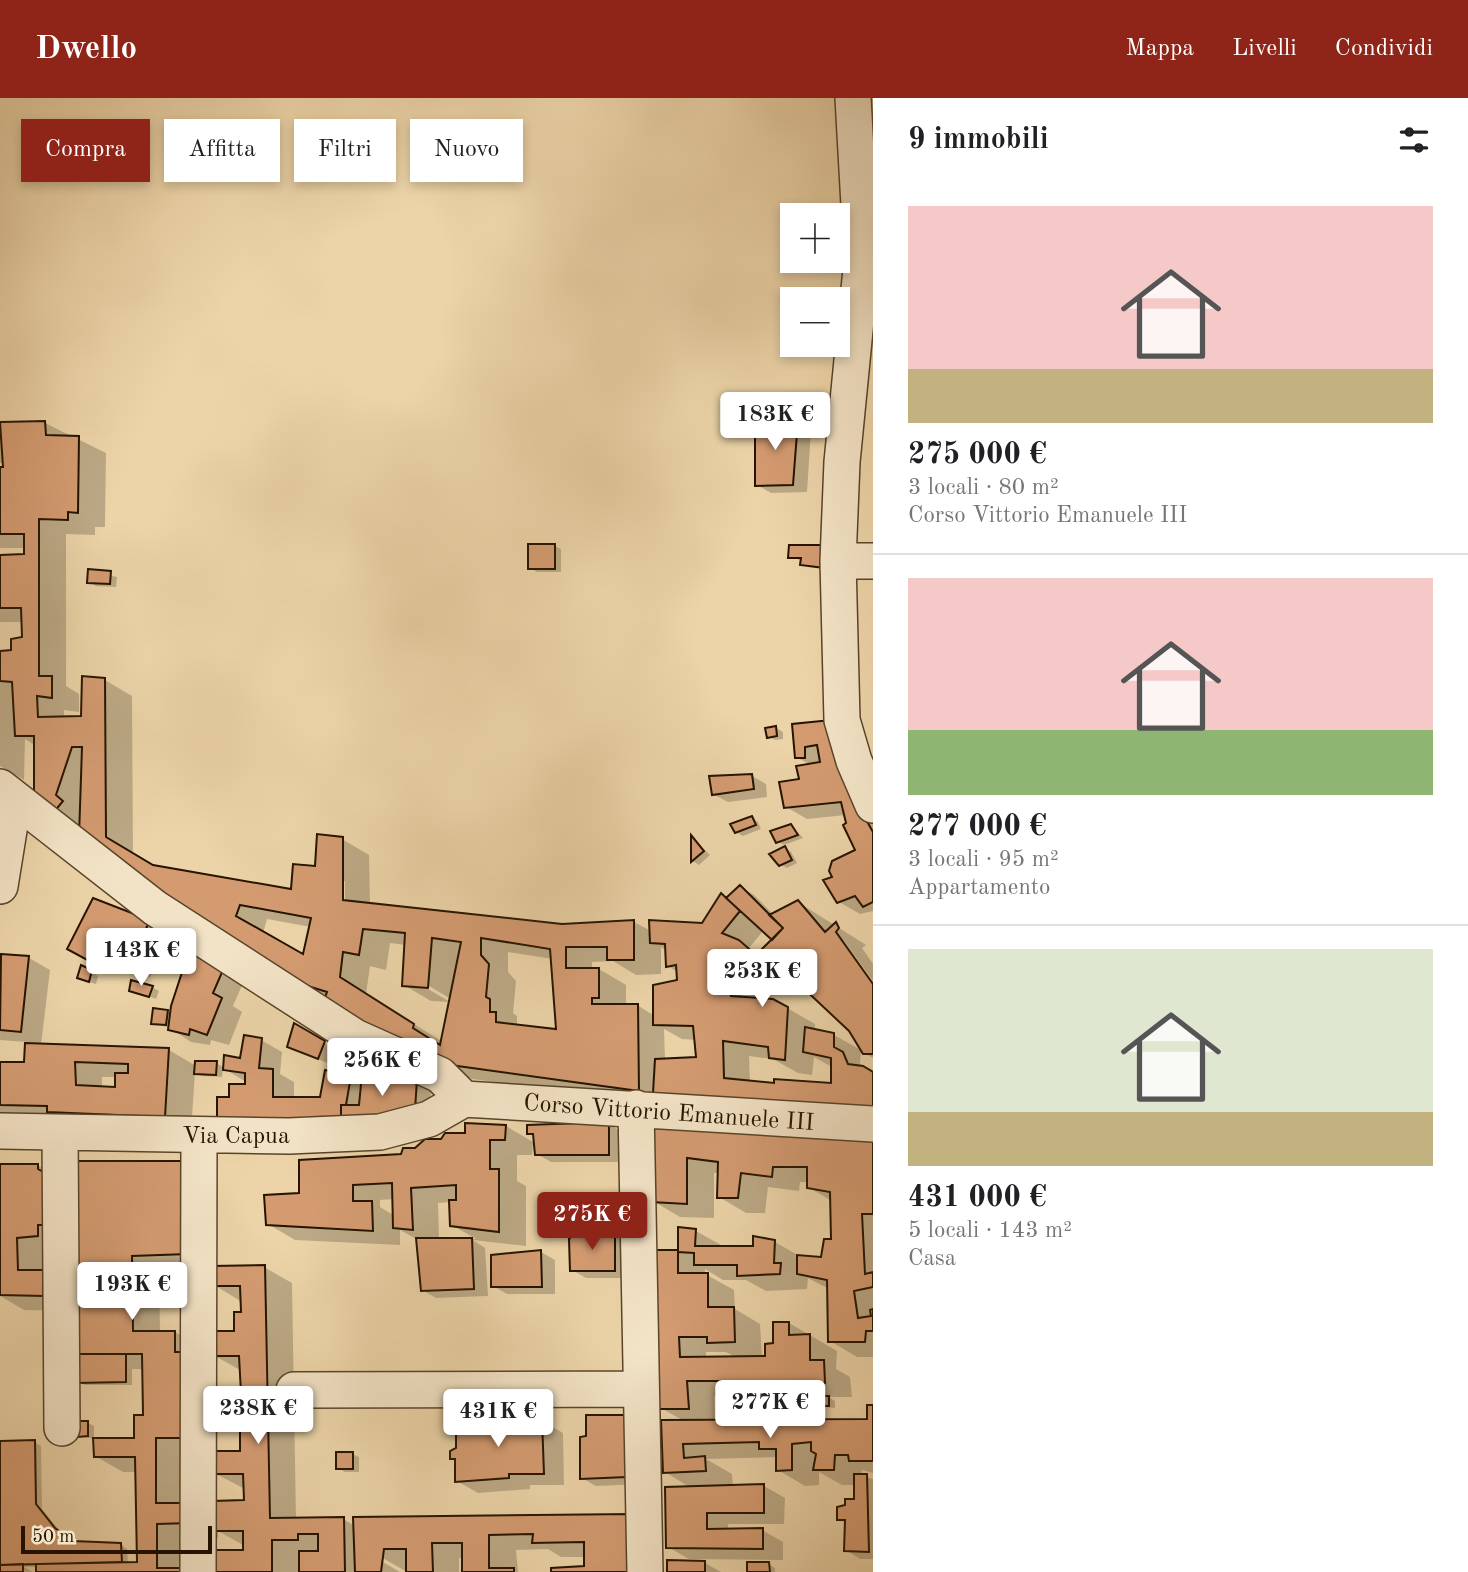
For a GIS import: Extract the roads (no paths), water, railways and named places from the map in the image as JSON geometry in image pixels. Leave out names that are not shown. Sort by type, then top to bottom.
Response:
[{"type":"street","points":[[853,98],[862,259],[842,462],[838,561],[842,720],[854,761],[873,805]]},
{"type":"street","points":[[838,561],[873,561]]},
{"type":"street","points":[[0,886],[7,793]]},
{"type":"street","points":[[7,793],[155,908],[355,1037],[440,1074],[464,1099]]},
{"type":"street","name":"Corso Vittorio Emanuele III","points":[[464,1099],[636,1108],[799,1122],[873,1124]]},
{"type":"street","name":"Via Capua","points":[[0,1131],[199,1135],[380,1132],[429,1119],[464,1099]]},
{"type":"street","points":[[636,1108],[645,1572]]},
{"type":"street","points":[[60,1133],[62,1428]]},
{"type":"street","points":[[198,1572],[199,1135]]},
{"type":"street","points":[[294,1390],[640,1389]]}]
